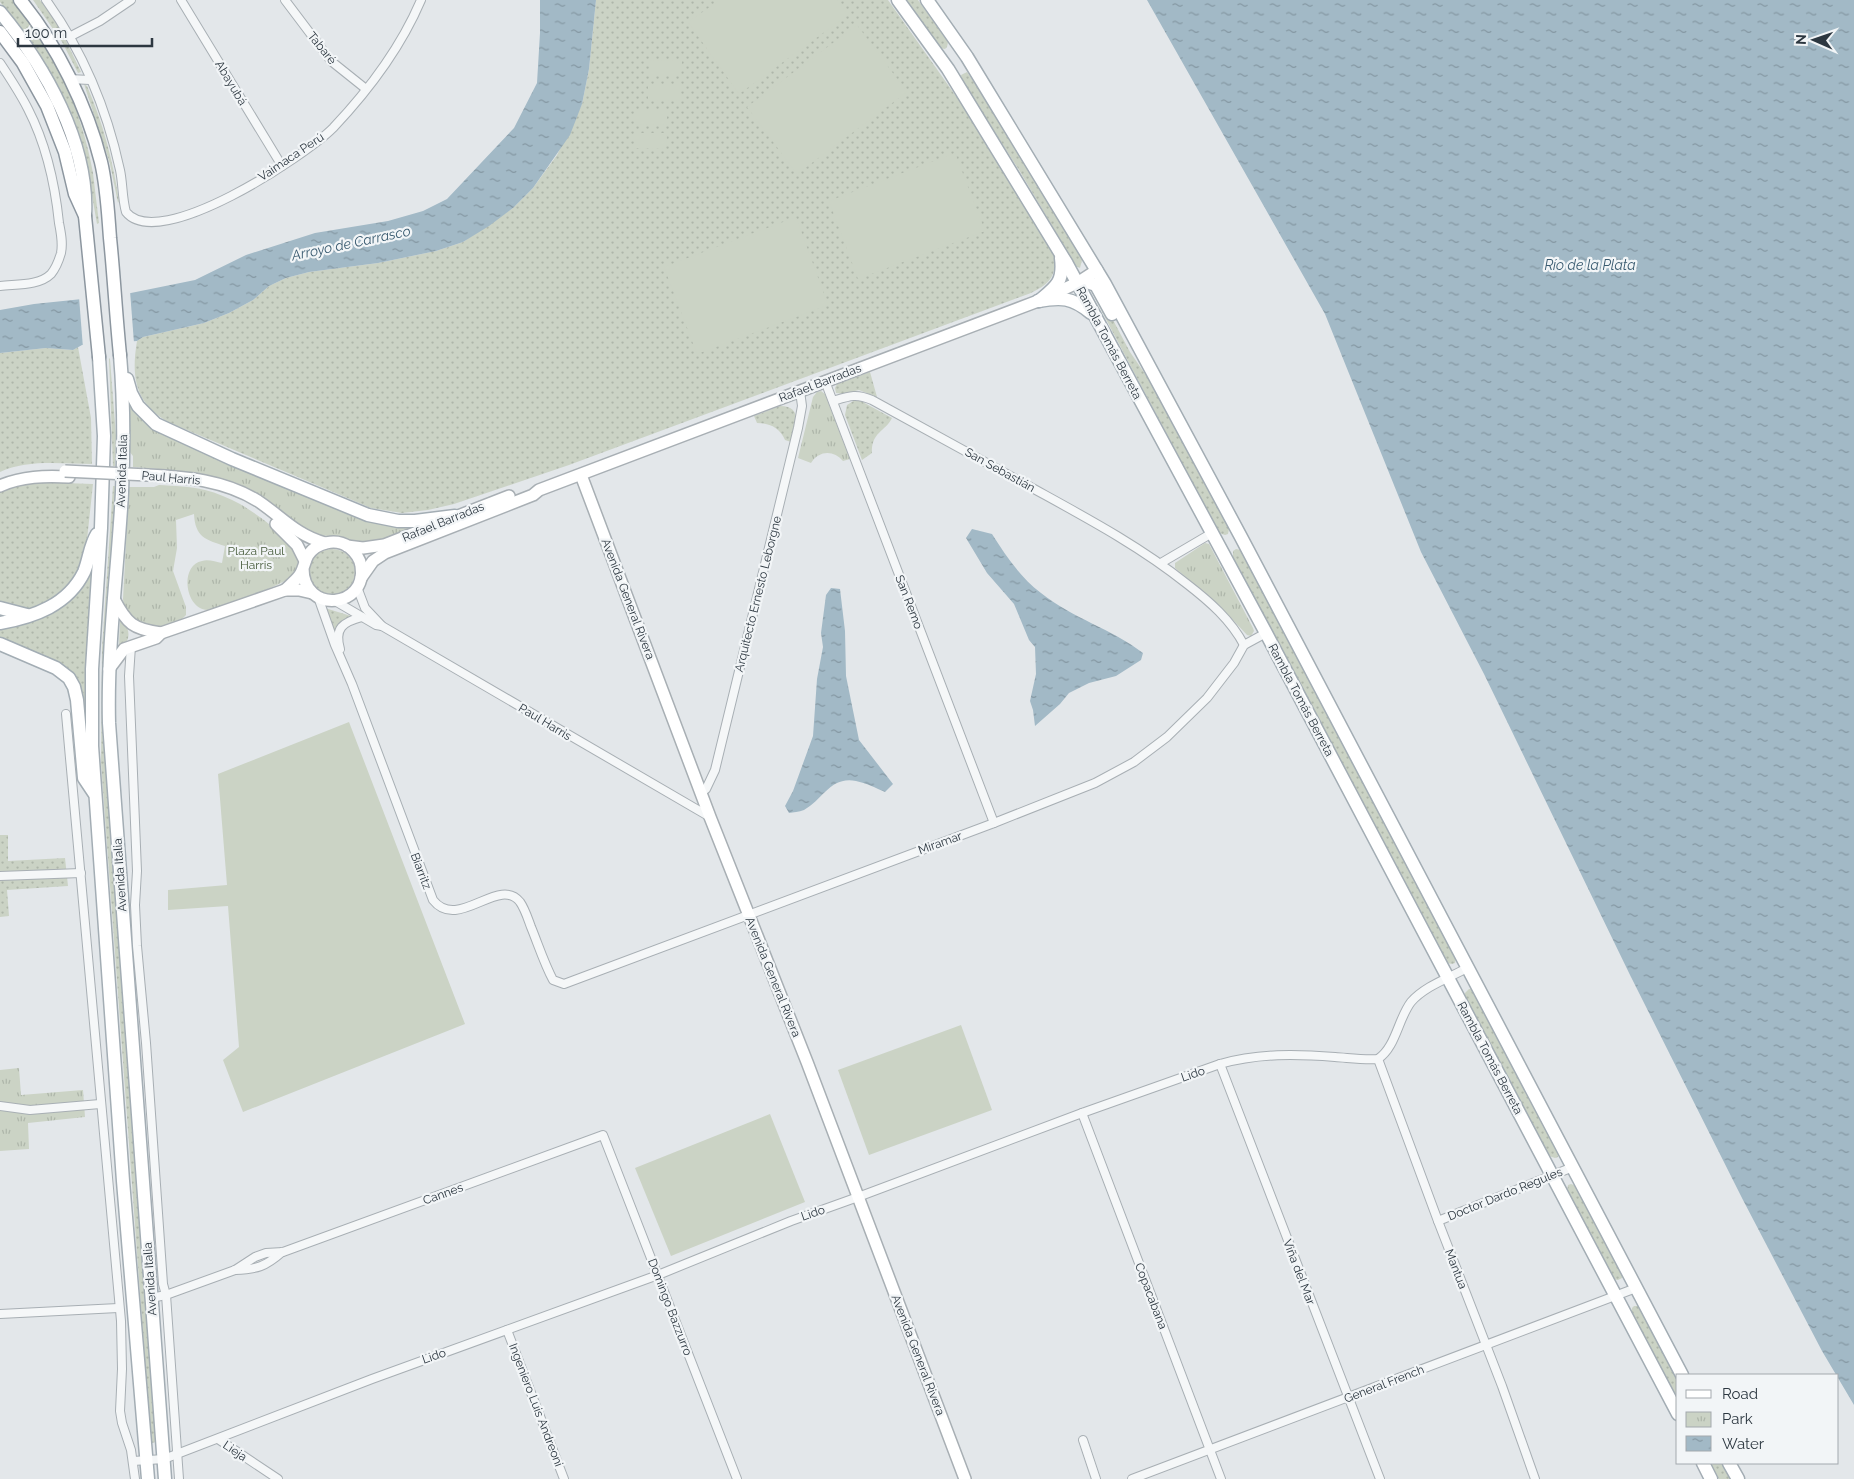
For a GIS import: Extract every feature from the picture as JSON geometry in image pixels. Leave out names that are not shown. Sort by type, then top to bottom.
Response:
[{"type":"main road","name":"Rambla Tomás Berreta","points":[[898,0],[948,69],[1061,253],[1266,633],[1676,1410]]},
{"type":"main road","name":"Rambla Tomás Berreta","points":[[927,0],[967,57],[1097,270],[1241,537],[1681,1374]]},
{"type":"main road","name":"Avenida Italia","points":[[23,2],[52,46],[79,100],[101,162],[107,207],[120,355],[124,439],[122,493],[109,668],[110,744],[165,1479]]},
{"type":"main road","points":[[0,12],[17,32],[41,68],[62,110],[78,158],[86,195],[85,216]]},
{"type":"main road","points":[[0,32],[23,63],[47,106],[65,152],[75,194],[85,216]]},
{"type":"main road","points":[[948,69],[967,57]]},
{"type":"main road","name":"Avenida Italia","points":[[85,216],[99,357],[104,436],[91,702],[94,793],[123,1181],[148,1479]]},
{"type":"main road","points":[[1038,302],[1060,281],[1062,270],[1061,253]]},
{"type":"main road","name":"Rafael Barradas","points":[[335,601],[344,599],[352,594],[367,568],[380,556],[533,495],[539,490],[1038,302],[1077,283],[1097,270]]},
{"type":"main road","points":[[1077,283],[1087,282],[1096,285],[1131,347],[1152,371]]},
{"type":"main road","points":[[1038,302],[1052,299],[1072,300],[1082,305],[1095,316]]},
{"type":"main road","points":[[120,355],[134,399],[149,419],[162,428],[368,515],[398,521],[455,516]]},
{"type":"main road","name":"Paul Harris","points":[[0,480],[44,471],[67,474],[202,480],[238,491],[271,510],[303,535],[325,543]]},
{"type":"main road","name":"Paul Harris","points":[[0,486],[24,479],[67,474]]},
{"type":"main road","name":"Avenida General Rivera","points":[[581,475],[700,793],[807,1062],[965,1479]]},
{"type":"main road","name":"Paul Harris","points":[[147,478],[202,485],[236,497],[266,516],[289,536],[297,545],[304,565]]},
{"type":"main road","name":"Rafael Barradas","points":[[325,543],[332,542],[363,548],[384,545],[531,488],[539,490]]},
{"type":"main road","points":[[0,623],[44,611],[58,603],[70,592],[84,572],[94,537],[101,528]]},
{"type":"main road","points":[[1220,548],[1241,537]]},
{"type":"main road","points":[[285,590],[300,575],[313,550],[325,543]]},
{"type":"main road","points":[[346,545],[360,562],[359,582]]},
{"type":"main road","points":[[304,565],[305,582],[315,595]]},
{"type":"main road","points":[[109,668],[121,652],[130,646],[156,638],[161,633],[285,590],[300,590],[326,601],[335,601]]},
{"type":"main road","points":[[114,599],[121,613],[131,625],[139,629],[161,633]]},
{"type":"main road","points":[[0,608],[29,616]]},
{"type":"main road","points":[[130,646],[133,632],[131,625]]},
{"type":"main road","points":[[0,644],[56,668],[70,678],[77,700],[84,778],[94,793]]},
{"type":"main road","points":[[1704,1464],[1712,1479]]},
{"type":"main road","points":[[1730,1464],[1738,1479]]},
{"type":"street","points":[[46,0],[71,36],[90,80],[69,79]]},
{"type":"street","points":[[71,36],[114,12],[131,0]]},
{"type":"street","name":"Abayubá","points":[[181,0],[282,166]]},
{"type":"street","name":"Tabaré","points":[[286,0],[331,61],[366,89]]},
{"type":"street","name":"Vaimaca Perú","points":[[90,80],[112,140],[121,172],[126,212],[130,217],[139,220],[174,220],[221,202],[282,166],[332,129],[366,89],[388,59],[405,32],[421,0]]},
{"type":"street","points":[[0,63],[29,110],[46,155],[53,184],[62,242],[61,254],[52,273],[39,282],[0,286]]},
{"type":"street","name":"San Remo","points":[[825,381],[994,823]]},
{"type":"street","name":"Arquitecto Ernesto Leborgne","points":[[700,793],[706,789],[711,781],[717,760],[798,428],[802,406],[800,391]]},
{"type":"street","name":"San Sebastián","points":[[833,401],[854,395],[861,395],[872,400],[1094,522],[1161,563],[1201,595],[1224,616],[1239,635],[1244,645]]},
{"type":"street","points":[[1161,563],[1212,533]]},
{"type":"street","name":"Paul Harris","points":[[359,582],[365,608],[382,626],[710,817]]},
{"type":"street","name":"Biarritz","points":[[315,595],[342,658]]},
{"type":"street","name":"Paul Harris","points":[[335,601],[376,625],[382,626]]},
{"type":"street","name":"Biarritz","points":[[362,617],[349,621],[340,628],[338,641],[342,658],[433,900],[443,909],[454,911],[499,896],[507,895],[515,898],[520,902],[528,919],[553,980],[558,983],[567,984]]},
{"type":"street","points":[[1244,645],[1266,633]]},
{"type":"street","name":"Miramar","points":[[567,984],[1095,783],[1134,762],[1182,724],[1207,698],[1234,663],[1244,645]]},
{"type":"street","name":"Avenida Italia","points":[[130,646],[130,743],[137,871],[135,905],[137,946],[180,1479]]},
{"type":"street","points":[[66,714],[122,1339],[120,1411],[133,1462],[135,1479]]},
{"type":"street","points":[[0,876],[81,873]]},
{"type":"street","points":[[122,906],[135,905]]},
{"type":"street","points":[[1378,1059],[1391,1043],[1410,1004],[1421,993],[1467,968]]},
{"type":"street","name":"Lido","points":[[133,1462],[164,1459],[178,1454],[372,1378],[658,1275],[791,1221],[1220,1064],[1239,1059],[1285,1055],[1378,1059]]},
{"type":"street","name":"Mantua","points":[[1378,1059],[1536,1479]]},
{"type":"street","name":"Viña del Mar","points":[[1220,1064],[1347,1398],[1356,1415],[1380,1479]]},
{"type":"street","points":[[0,1106],[30,1110],[100,1104]]},
{"type":"street","name":"Copacabana","points":[[1082,1113],[1094,1150],[1221,1479]]},
{"type":"street","name":"Cannes","points":[[151,1298],[166,1295],[234,1270],[255,1257],[266,1253],[283,1252],[603,1135]]},
{"type":"street","name":"Domingo Bazzurro","points":[[603,1135],[737,1479]]},
{"type":"street","name":"Doctor Dardo Regules","points":[[1438,1221],[1573,1167]]},
{"type":"street","name":"Cannes","points":[[234,1270],[261,1267],[270,1263],[283,1252]]},
{"type":"street","name":"General French","points":[[1132,1479],[1636,1288]]},
{"type":"street","points":[[0,1314],[118,1308]]},
{"type":"street","name":"Ingeniero Luis Andreoni","points":[[507,1330],[564,1479]]},
{"type":"street","name":"Lieja","points":[[218,1439],[278,1479]]},
{"type":"street","points":[[1083,1440],[1096,1479]]},
{"type":"green space","points":[[0,0],[13,0],[28,19],[53,60],[74,103],[82,126],[93,173],[99,223],[97,224],[88,173],[80,142],[56,83],[31,41]]},
{"type":"green space","points":[[33,0],[40,0],[58,24],[81,72],[78,73],[62,42]]},
{"type":"green space","points":[[596,0],[888,0],[970,116],[1053,251],[1054,272],[1048,282],[1031,293],[569,465],[454,504],[428,510],[402,513],[371,508],[168,422],[148,406],[142,398],[135,377],[137,341],[143,337],[204,323],[229,313],[253,300],[269,286],[286,278],[309,272],[378,263],[436,251],[463,242],[513,208],[533,188],[557,155],[582,104],[589,69]]},
{"type":"green space","points":[[720,0],[837,0],[848,15],[739,94],[688,22]]},
{"type":"green space","points":[[905,0],[918,0],[948,42],[945,49],[940,48]]},
{"type":"green space","points":[[857,25],[907,92],[797,174],[747,107]]},
{"type":"green space","points":[[649,60],[682,61],[681,76],[649,76]]},
{"type":"green space","points":[[967,72],[1003,125],[1078,247],[1082,260],[1080,268],[1076,266],[1019,170],[962,81],[961,75]]},
{"type":"green space","points":[[84,84],[87,86],[93,100],[107,142],[117,186],[118,203],[110,164]]},
{"type":"green space","points":[[648,85],[681,85],[681,101],[648,100]]},
{"type":"green space","points":[[635,109],[667,109],[667,125],[635,124]]},
{"type":"green space","points":[[634,133],[667,133],[666,149],[634,148]]},
{"type":"green space","points":[[955,153],[985,231],[858,279],[829,201]]},
{"type":"green space","points":[[796,217],[828,305],[697,354],[664,267]]},
{"type":"green space","points":[[1095,286],[1130,352],[1152,384],[1229,529],[1228,534],[1219,533],[1090,289]]},
{"type":"green space","points":[[78,347],[91,418],[92,464],[33,464],[22,465],[0,472],[0,353],[46,348],[73,350]]},
{"type":"green space","points":[[109,358],[116,436],[115,466],[113,466]]},
{"type":"green space","points":[[870,372],[877,397],[859,390],[843,394],[836,393],[835,388],[837,384]]},
{"type":"green space","points":[[821,391],[825,394],[850,459],[843,461],[831,453],[818,456],[811,463],[798,458],[813,397],[817,392]]},
{"type":"green space","points":[[129,399],[135,409],[264,476],[421,525],[376,544],[353,543],[337,537],[309,534],[256,496],[160,471],[159,469],[133,467],[133,456],[129,451]]},
{"type":"green space","points":[[855,400],[861,401],[892,418],[876,436],[872,446],[872,453],[862,460],[845,415],[847,405]]},
{"type":"green space","points":[[780,406],[788,407],[795,413],[796,424],[791,442],[785,440],[774,427],[757,423],[754,416]]},
{"type":"green space","points":[[64,480],[64,483],[93,484],[86,549],[75,578],[61,594],[33,609],[0,606],[0,491],[24,483]]},
{"type":"green space","name":"Plaza Paul Harris","points":[[159,485],[205,490],[227,498],[248,509],[270,525],[290,545],[296,556],[298,566],[293,575],[278,585],[254,594],[209,610],[201,609],[190,597],[188,579],[190,571],[194,565],[202,561],[209,560],[222,563],[225,546],[212,542],[199,533],[194,514],[176,520],[177,548],[173,571],[186,607],[186,615],[181,620],[161,628],[137,624],[124,606],[123,599],[129,487],[154,487]]},
{"type":"green space","points":[[113,486],[116,486],[107,625],[157,1442],[151,1443],[101,763],[102,648]]},
{"type":"green space","points":[[1205,543],[1209,544],[1253,628],[1254,631],[1251,636],[1247,635],[1218,604],[1175,568],[1175,563]]},
{"type":"green space","points":[[332,549],[345,553],[351,559],[355,572],[351,585],[345,591],[332,595],[319,591],[313,585],[309,572],[313,559],[319,553]]},
{"type":"green space","points":[[1236,549],[1241,550],[1456,957],[1455,963],[1447,963],[1233,557],[1233,551]]},
{"type":"green space","points":[[92,569],[85,689],[85,738],[78,689],[0,641],[0,628],[23,622]]},
{"type":"green space","points":[[325,608],[351,616],[340,623],[334,635]]},
{"type":"green space","points":[[120,622],[126,626],[128,635],[125,644],[119,646]]},
{"type":"green space","points":[[349,722],[465,1024],[243,1112],[223,1060],[239,1047],[228,906],[168,910],[168,890],[227,885],[218,774]]},
{"type":"green space","points":[[0,835],[8,835],[8,861],[65,858],[68,886],[7,890],[9,916],[0,917]]},
{"type":"green space","points":[[1469,989],[1472,989],[1559,1151],[1558,1157],[1549,1156],[1465,996]]},
{"type":"green space","points":[[961,1025],[992,1110],[869,1155],[838,1070]]},
{"type":"green space","points":[[19,1068],[21,1095],[83,1090],[85,1117],[28,1123],[29,1149],[0,1151],[0,1070]]},
{"type":"green space","points":[[770,1114],[805,1202],[671,1256],[635,1168]]},
{"type":"green space","points":[[1568,1185],[1576,1186],[1622,1274],[1622,1278],[1618,1280],[1613,1279],[1567,1191]]},
{"type":"green space","points":[[1639,1306],[1676,1374],[1676,1398],[1632,1314],[1632,1308]]},
{"type":"green space","points":[[1711,1464],[1723,1464],[1731,1479],[1719,1479]]},
{"type":"water","name":"Arroyo de Carrasco","points":[[540,0],[596,0],[589,69],[582,104],[570,135],[533,188],[513,208],[489,226],[463,242],[436,251],[378,263],[309,272],[286,278],[269,286],[253,300],[229,313],[204,323],[143,337],[137,341],[82,345],[73,350],[46,348],[0,353],[0,310],[34,304],[121,295],[195,280],[246,255],[315,233],[388,221],[423,211],[447,199],[514,128],[537,83]]},
{"type":"water","name":"Río de la Plata","points":[[1147,0],[1854,0],[1854,1405],[1839,1380],[1839,1374],[1836,1374],[1822,1351],[1743,1200],[1631,977],[1484,674],[1421,552],[1325,314]]},
{"type":"water","points":[[972,529],[992,534],[1008,558],[1033,587],[1066,610],[1118,637],[1143,653],[1141,660],[1116,676],[1089,683],[1069,693],[1060,704],[1035,726],[1030,701],[1036,674],[1035,647],[1029,640],[1014,604],[987,573],[966,538]]},
{"type":"water","points":[[831,588],[840,589],[845,631],[846,676],[859,740],[893,784],[885,792],[867,784],[847,780],[833,785],[811,806],[804,810],[789,813],[785,806],[793,791],[813,736],[817,679],[823,647],[821,633],[826,595]]},
{"type":"pier","points":[[130,291],[134,343],[83,348],[79,297]]}]
